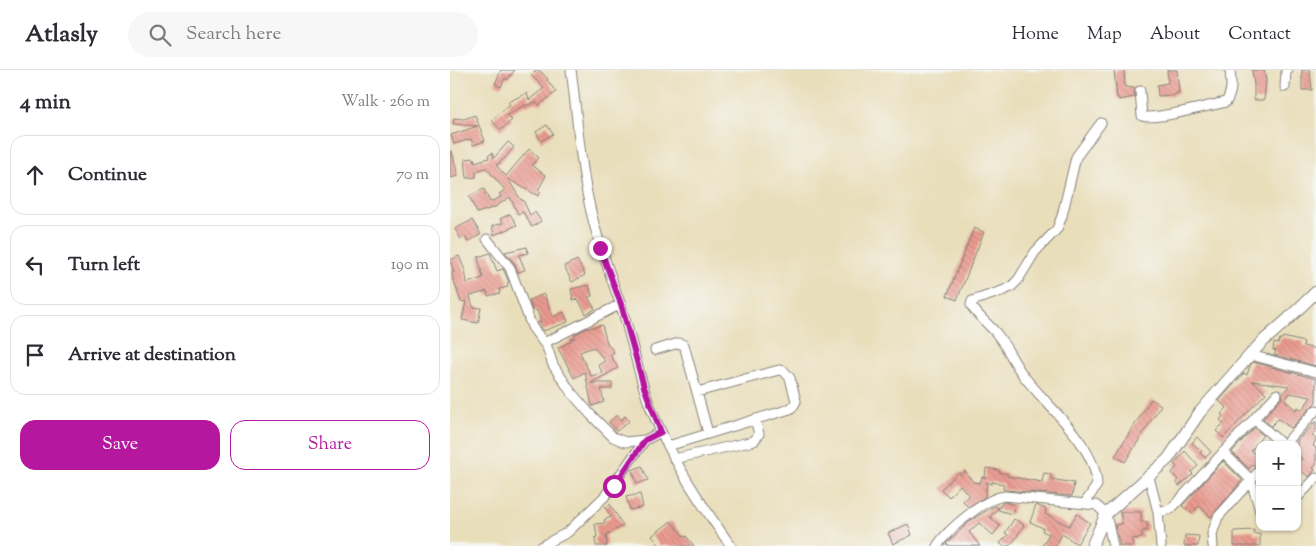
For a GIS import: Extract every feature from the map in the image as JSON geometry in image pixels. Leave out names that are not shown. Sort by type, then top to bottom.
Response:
[{"type":"main road","points":[[1092,546],[1106,514],[1168,459],[1200,412],[1250,355],[1316,292]]},
{"type":"street","points":[[571,70],[589,205],[600,248],[621,304],[639,372],[661,432],[674,459],[693,491],[731,546]]},
{"type":"street","points":[[1140,91],[1142,116],[1146,118],[1162,117],[1226,102],[1231,89],[1230,70]]},
{"type":"street","points":[[1285,87],[1286,72],[1288,70]]},
{"type":"street","points":[[1085,503],[1096,485],[1090,457],[1047,400],[1022,373],[998,334],[971,305],[972,301],[1011,287],[1018,280],[1031,257],[1057,229],[1062,216],[1076,157],[1101,123]]},
{"type":"street","points":[[487,239],[510,268],[532,328],[544,343],[553,365],[571,392],[590,414],[613,437],[625,442],[645,440],[661,432]]},
{"type":"street","points":[[544,343],[621,304]]},
{"type":"street","points":[[655,350],[679,343],[684,345],[708,433]]},
{"type":"street","points":[[1250,355],[1316,372]]},
{"type":"street","points":[[668,446],[790,408],[794,405],[796,398],[790,378],[784,371],[776,370],[697,392]]},
{"type":"street","points":[[1158,512],[1170,509],[1276,394]]},
{"type":"street","points":[[1287,441],[1316,410]]},
{"type":"street","points":[[674,459],[754,441],[759,434],[756,419]]},
{"type":"street","points":[[1254,419],[1279,441]]},
{"type":"street","points":[[542,546],[568,532],[605,496],[645,440]]},
{"type":"street","points":[[1224,452],[1251,480],[1256,497]]},
{"type":"street","points":[[1213,546],[1212,534],[1218,516],[1256,474]]},
{"type":"street","points":[[1149,477],[1158,512],[1161,546]]},
{"type":"street","points":[[1301,494],[1316,478]]},
{"type":"street","points":[[937,546],[950,530],[988,501],[1005,496],[1096,505],[1106,514],[1113,546]]},
{"type":"building","points":[[501,70],[515,70],[507,80],[505,78],[501,87],[495,84]]},
{"type":"building","points":[[537,70],[548,79],[556,92],[539,105],[536,102],[521,107],[507,115],[512,120],[501,130],[492,120],[510,104],[508,102],[527,93],[529,100],[544,88],[531,75]]},
{"type":"building","points":[[1114,70],[1124,70],[1125,87],[1135,88],[1134,97],[1119,100],[1117,98]]},
{"type":"building","points":[[1167,70],[1177,70],[1179,93],[1158,96],[1157,85],[1168,83]]},
{"type":"building","points":[[1252,70],[1264,70],[1266,81],[1264,100],[1254,100]]},
{"type":"building","points":[[1302,70],[1310,70],[1312,90],[1302,90]]},
{"type":"building","points":[[475,115],[485,141],[473,145],[471,139],[454,144],[451,135],[478,126],[453,124],[454,118],[464,119]]},
{"type":"building","points":[[547,125],[553,134],[541,141],[536,132]]},
{"type":"building","points":[[508,142],[514,147],[496,165],[506,176],[529,149],[539,158],[532,165],[546,176],[538,190],[541,192],[538,196],[508,179],[521,200],[523,200],[530,215],[535,212],[541,221],[532,227],[523,212],[518,214],[510,197],[495,207],[477,213],[469,196],[484,189],[490,202],[501,197],[499,194],[505,190],[486,168],[476,171],[476,177],[467,178],[465,159],[474,158],[475,162],[489,158],[488,156],[492,153],[494,158]]},
{"type":"building","points":[[450,151],[452,151],[458,176],[450,178]]},
{"type":"building","points":[[510,214],[517,225],[494,235],[492,226],[503,223],[500,219]]},
{"type":"building","points":[[472,220],[481,234],[468,242],[465,236],[461,239],[455,229]]},
{"type":"building","points":[[974,228],[984,232],[957,300],[947,296]]},
{"type":"building","points":[[527,247],[528,253],[519,255],[525,270],[518,272],[515,264],[505,252]]},
{"type":"building","points":[[490,253],[497,271],[503,269],[509,282],[507,283],[508,287],[499,289],[500,293],[488,296],[487,291],[470,296],[473,307],[481,308],[478,323],[462,320],[466,301],[461,302],[453,281],[452,272],[454,272],[450,260],[459,256],[465,270],[467,283],[483,278],[478,257]]},
{"type":"building","points":[[577,260],[585,275],[572,282],[564,266]]},
{"type":"building","points":[[589,285],[592,296],[588,297],[595,309],[586,314],[578,299],[573,300],[571,289]]},
{"type":"building","points":[[544,294],[553,317],[564,312],[568,322],[543,331],[537,323],[541,322],[537,310],[533,311],[529,300]]},
{"type":"building","points":[[602,325],[607,343],[614,352],[610,355],[618,368],[591,383],[612,383],[612,389],[601,389],[604,402],[592,406],[585,372],[574,378],[558,348],[571,341],[571,339],[575,338],[574,335],[585,329]],"holes":[[[594,347],[605,361],[598,365],[603,373],[591,376],[580,352]]]},
{"type":"building","points":[[1283,337],[1304,342],[1303,346],[1316,349],[1316,366],[1274,355],[1276,351],[1273,350],[1274,343],[1278,344]]},
{"type":"building","points":[[1253,362],[1316,379],[1316,402],[1291,428],[1278,419],[1271,426],[1263,419],[1282,398],[1283,393],[1289,386],[1252,381],[1266,393],[1223,438],[1216,431],[1224,423],[1220,420],[1223,416],[1221,414],[1227,408],[1219,401],[1244,373],[1247,375]],"holes":[[[1290,393],[1311,397],[1302,410],[1298,407],[1296,410],[1285,400]]]},
{"type":"building","points":[[1151,399],[1161,405],[1125,462],[1115,456]]},
{"type":"building","points":[[617,415],[621,420],[625,416],[629,421],[617,431],[609,422]]},
{"type":"building","points":[[1316,421],[1316,431],[1312,436],[1316,439],[1313,446],[1316,448],[1316,465],[1313,468],[1315,470],[1309,477],[1301,471],[1301,441],[1297,441]]},
{"type":"building","points":[[1254,428],[1263,435],[1258,441],[1256,441],[1251,451],[1256,454],[1256,466],[1252,464],[1249,469],[1232,452]]},
{"type":"building","points":[[1197,437],[1211,452],[1205,458],[1200,453],[1202,451],[1192,443]]},
{"type":"building","points":[[1185,451],[1198,466],[1191,472],[1193,474],[1179,486],[1176,482],[1178,480],[1172,473],[1177,467],[1174,464]]},
{"type":"building","points":[[1223,461],[1242,480],[1211,517],[1199,506],[1192,513],[1182,506]]},
{"type":"building","points":[[642,466],[648,480],[637,484],[632,470]]},
{"type":"building","points":[[986,468],[999,470],[999,472],[1007,474],[1007,476],[1042,482],[1044,473],[1051,474],[1051,479],[1074,483],[1072,496],[1006,490],[1003,489],[1004,484],[987,482],[985,497],[968,507],[963,501],[969,496],[960,485],[949,497],[941,489],[959,472],[961,475],[965,471],[973,482],[980,483],[982,477],[985,478]]},
{"type":"building","points":[[640,494],[643,507],[630,510],[626,497]]},
{"type":"building","points":[[1005,502],[1015,505],[1012,514],[998,510],[1001,504]]},
{"type":"building","points":[[610,504],[623,526],[606,535],[607,546],[596,546],[595,524],[605,523],[604,520],[611,517],[605,507]]},
{"type":"building","points":[[1036,505],[1046,509],[1045,514],[1069,526],[1077,514],[1090,523],[1077,544],[1062,534],[1056,546],[1042,546],[1049,534],[1042,531],[1043,528],[1030,522]]},
{"type":"building","points":[[995,506],[998,508],[990,517],[1000,526],[993,535],[979,523],[969,532],[980,546],[950,546],[946,544],[971,520]]},
{"type":"building","points":[[1120,512],[1141,512],[1141,522],[1147,522],[1147,531],[1142,531],[1142,538],[1132,539],[1133,546],[1120,546],[1115,525],[1122,524]]},
{"type":"building","points":[[1014,519],[1024,525],[1009,546],[1003,546],[1000,543],[1008,535],[1005,533]]},
{"type":"building","points":[[671,521],[694,546],[660,546],[652,536]]},
{"type":"building","points":[[908,524],[912,535],[893,544],[888,533]]},
{"type":"building","points":[[1254,530],[1254,534],[1260,534],[1260,546],[1234,546],[1234,531]]},
{"type":"building","points":[[1185,535],[1199,536],[1198,546],[1184,546]]},
{"type":"route","points":[[600,248],[621,304],[639,372],[661,432],[645,440],[614,486]]}]
